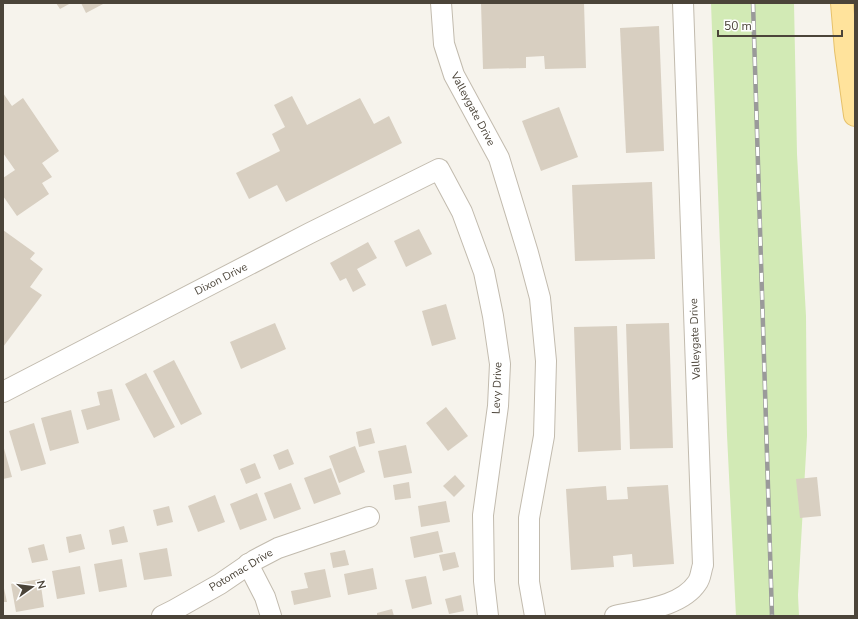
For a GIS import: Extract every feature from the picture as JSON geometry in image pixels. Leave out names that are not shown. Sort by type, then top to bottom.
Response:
[{"type":"main road","points":[[842,3],[846,50],[855,114]]},
{"type":"street","name":"Valleygate Drive","points":[[441,3],[444,44],[454,75],[499,158],[540,298],[546,361],[544,436],[529,518],[529,582],[534,616]]},
{"type":"street","name":"Valleygate Drive","points":[[615,616],[674,602],[688,593],[698,582],[703,565],[683,3]]},
{"type":"street","name":"Dixon Drive","points":[[3,392],[303,237],[439,169]]},
{"type":"street","name":"Levy Drive","points":[[439,169],[462,212],[484,272],[493,316],[500,364],[498,406],[483,515],[484,582],[488,616]]},
{"type":"street","name":"Potomac Drive","points":[[162,616],[220,584],[248,564],[278,548],[369,517]]},
{"type":"street","points":[[248,564],[265,597],[271,616]]},
{"type":"green space","points":[[711,3],[794,3],[797,154],[806,316],[807,436],[798,595],[799,616],[736,616],[727,435]]},
{"type":"building","points":[[56,3],[71,3],[60,9]]},
{"type":"building","points":[[81,3],[105,3],[86,13]]},
{"type":"building","points":[[481,3],[584,3],[586,68],[545,69],[544,56],[526,57],[526,68],[483,69]]},
{"type":"building","points":[[659,26],[664,151],[626,153],[620,28]]},
{"type":"building","points":[[3,93],[12,106],[23,98],[59,151],[42,163],[52,177],[42,183],[49,194],[17,216],[3,196],[3,178],[15,170],[3,153]]},
{"type":"building","points":[[292,96],[307,125],[360,98],[374,124],[389,116],[402,143],[286,202],[277,185],[249,199],[236,173],[280,151],[272,134],[285,127],[274,105]]},
{"type":"building","points":[[559,107],[578,157],[541,171],[522,121]]},
{"type":"building","points":[[652,182],[655,259],[575,261],[572,185]]},
{"type":"building","points":[[419,229],[432,254],[406,267],[394,241]]},
{"type":"building","points":[[3,230],[35,253],[30,259],[43,269],[30,287],[42,295],[3,347]]},
{"type":"building","points":[[368,242],[377,258],[357,269],[366,285],[353,292],[346,278],[340,281],[330,263]]},
{"type":"building","points":[[446,304],[456,339],[432,346],[422,311]]},
{"type":"building","points":[[275,323],[286,349],[241,369],[230,342]]},
{"type":"building","points":[[669,323],[673,448],[630,449],[626,324]]},
{"type":"building","points":[[617,326],[621,450],[578,452],[574,327]]},
{"type":"building","points":[[174,360],[202,414],[181,425],[153,371]]},
{"type":"building","points":[[146,373],[175,427],[154,438],[125,384]]},
{"type":"building","points":[[112,389],[120,420],[87,430],[81,410],[100,405],[97,392]]},
{"type":"building","points":[[446,407],[468,436],[448,451],[426,423]]},
{"type":"building","points":[[71,410],[79,443],[50,451],[41,418]]},
{"type":"building","points":[[34,423],[46,464],[21,471],[9,431]]},
{"type":"building","points":[[371,428],[375,443],[359,447],[356,432]]},
{"type":"building","points":[[3,445],[12,477],[3,479]]},
{"type":"building","points":[[406,445],[412,473],[384,478],[378,451]]},
{"type":"building","points":[[355,446],[365,472],[339,483],[329,456]]},
{"type":"building","points":[[288,449],[294,464],[279,470],[273,455]]},
{"type":"building","points":[[255,463],[261,478],[246,484],[240,469]]},
{"type":"building","points":[[331,468],[341,494],[314,504],[304,478]]},
{"type":"building","points":[[455,475],[465,486],[454,497],[443,486]]},
{"type":"building","points":[[817,477],[821,516],[800,518],[796,479]]},
{"type":"building","points":[[409,482],[411,498],[395,500],[393,485]]},
{"type":"building","points":[[291,483],[301,509],[274,519],[264,493]]},
{"type":"building","points":[[668,485],[674,564],[633,567],[632,554],[613,556],[614,567],[571,570],[566,489],[606,486],[607,500],[628,499],[627,487]]},
{"type":"building","points":[[257,493],[267,520],[240,530],[230,504]]},
{"type":"building","points":[[215,495],[225,522],[198,532],[188,506]]},
{"type":"building","points":[[446,501],[450,522],[421,527],[418,506]]},
{"type":"building","points":[[169,506],[173,522],[157,526],[153,510]]},
{"type":"building","points":[[124,526],[128,542],[112,545],[109,530]]},
{"type":"building","points":[[438,531],[443,552],[414,558],[410,537]]},
{"type":"building","points":[[81,534],[85,549],[69,553],[66,537]]},
{"type":"building","points":[[44,544],[48,560],[32,563],[28,548]]},
{"type":"building","points":[[167,548],[172,576],[144,580],[139,553]]},
{"type":"building","points":[[345,550],[349,565],[333,568],[330,553]]},
{"type":"building","points":[[455,552],[459,567],[443,571],[439,555]]},
{"type":"building","points":[[122,559],[127,587],[99,592],[94,564]]},
{"type":"building","points":[[80,566],[85,594],[57,599],[52,571]]},
{"type":"building","points":[[373,568],[377,589],[348,595],[344,574]]},
{"type":"building","points":[[325,569],[331,597],[294,605],[291,591],[308,588],[304,573]]},
{"type":"building","points":[[426,576],[432,604],[412,609],[405,580]]},
{"type":"building","points":[[40,579],[44,607],[16,612],[11,584]]},
{"type":"building","points":[[3,584],[7,602],[3,602]]},
{"type":"building","points":[[461,595],[464,611],[449,614],[445,599]]},
{"type":"building","points":[[392,609],[394,616],[377,616],[377,613]]},
{"type":"railway","points":[[753,3],[772,616]]}]
